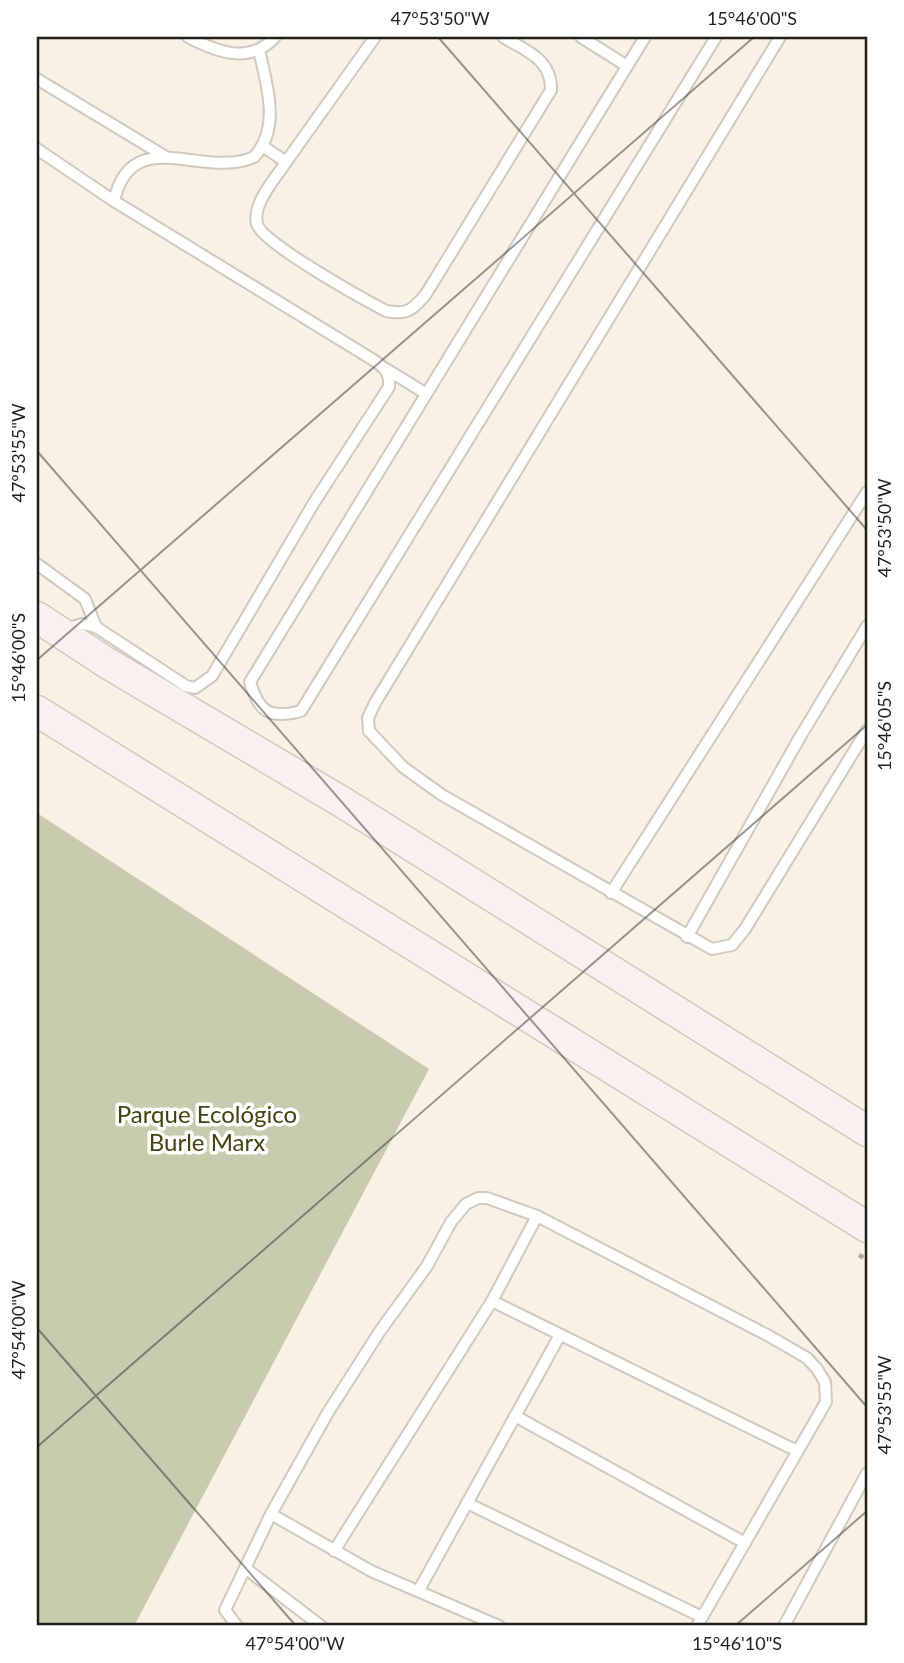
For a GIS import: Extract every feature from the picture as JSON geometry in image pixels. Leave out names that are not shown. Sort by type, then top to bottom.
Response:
[{"type":"street","points":[[47,624],[342,802],[867,1131]]},
{"type":"street","points":[[37,711],[867,1227]]},
{"type":"street","points":[[804,1188],[867,1219]]},
{"type":"lane","points":[[188,37],[234,56],[259,50],[275,37]]},
{"type":"lane","points":[[375,37],[286,162],[257,212],[257,225],[263,233],[311,267],[386,311],[401,314],[413,310],[433,283],[551,90],[548,68],[538,58],[503,37]]},
{"type":"lane","points":[[581,37],[628,66]]},
{"type":"lane","points":[[645,37],[250,682],[256,701],[267,712],[282,716],[301,711],[716,37]]},
{"type":"lane","points":[[780,37],[375,703],[368,718],[369,731],[403,767],[453,801],[712,949],[732,945],[867,730]]},
{"type":"lane","points":[[114,201],[117,185],[130,166],[149,158],[166,157],[228,165],[254,157],[264,147],[270,133],[270,119],[259,50]]},
{"type":"lane","points":[[37,79],[166,157]]},
{"type":"lane","points":[[264,147],[286,162]]},
{"type":"lane","points":[[37,149],[114,201],[425,393]]},
{"type":"lane","points":[[47,624],[83,624],[96,627],[186,686],[195,688],[208,680],[316,501],[389,387],[386,369]]},
{"type":"lane","points":[[611,893],[867,492]]},
{"type":"lane","points":[[37,564],[85,599],[96,627]]},
{"type":"lane","points":[[687,937],[800,737],[867,626]]},
{"type":"lane","points":[[237,1626],[225,1610],[271,1514],[327,1414],[380,1331],[427,1265],[458,1212],[478,1198],[487,1198],[537,1216],[807,1358],[825,1382],[826,1402],[699,1622],[467,1503]]},
{"type":"lane","points":[[334,1550],[492,1301],[537,1216]]},
{"type":"lane","points":[[492,1301],[797,1451]]},
{"type":"lane","points":[[419,1590],[560,1335]]},
{"type":"lane","points":[[515,1416],[745,1543]]},
{"type":"lane","points":[[783,1626],[867,1473]]},
{"type":"lane","points":[[271,1514],[371,1571],[499,1626]]},
{"type":"lane","points":[[245,1568],[321,1626]]},
{"type":"green space","name":"Parque Ecológico Burle Marx","points":[[37,813],[429,1069],[134,1626],[37,1626]]}]
